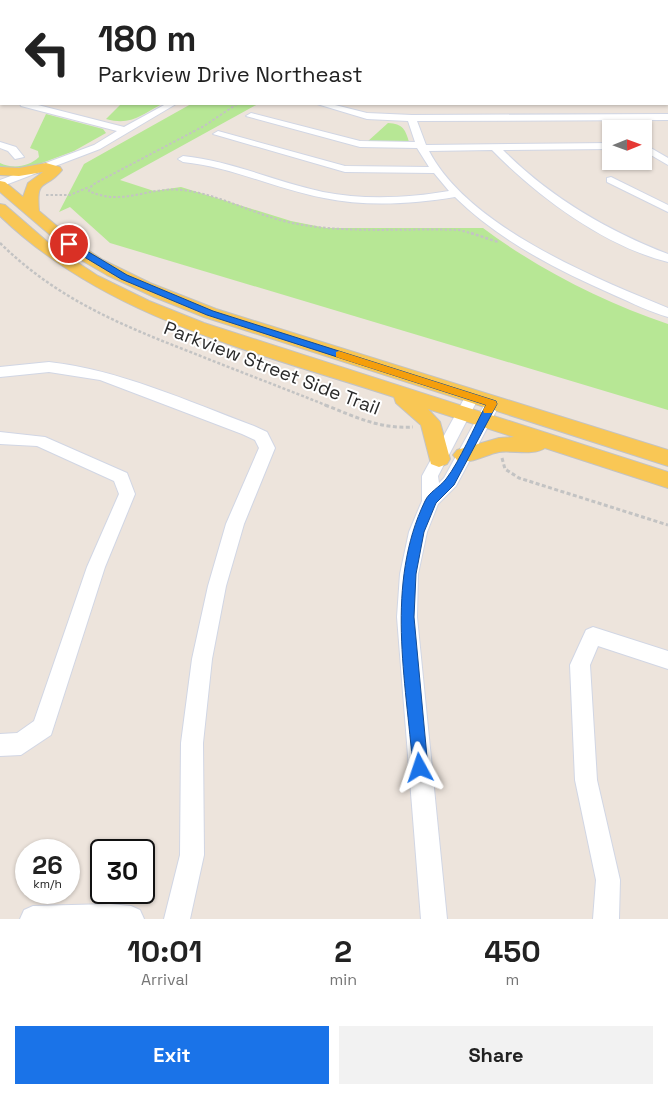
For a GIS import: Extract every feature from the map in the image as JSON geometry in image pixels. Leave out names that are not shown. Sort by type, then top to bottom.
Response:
[{"type":"main road","points":[[51,168],[19,172],[1,183],[55,234],[82,254],[124,277],[210,313],[468,406],[668,458]]},
{"type":"main road","points":[[32,211],[29,193],[31,188],[51,168]]},
{"type":"main road","points":[[0,208],[34,242],[64,264],[103,287],[144,307],[394,391],[468,406]]},
{"type":"main road","points":[[394,391],[430,422],[439,459]]},
{"type":"main road","points":[[488,412],[563,446],[668,480]]},
{"type":"main road","points":[[464,455],[499,445],[524,443],[563,446]]},
{"type":"street","points":[[28,105],[127,131]]},
{"type":"street","points":[[51,168],[97,147],[170,105]]},
{"type":"street","points":[[325,105],[367,116],[412,118],[426,114],[544,113],[611,113],[668,118]]},
{"type":"street","points":[[611,113],[617,120]]},
{"type":"street","points":[[251,116],[360,144],[494,147],[602,146]]},
{"type":"street","points":[[412,118],[421,146],[436,170],[475,209],[516,239],[578,274],[668,313]]},
{"type":"street","points":[[282,151],[312,132]]},
{"type":"street","points":[[218,134],[352,170],[436,170]]},
{"type":"street","points":[[0,145],[12,149],[18,157]]},
{"type":"street","points":[[494,147],[517,171],[558,204],[595,226],[668,258]]},
{"type":"street","points":[[652,152],[668,162]]},
{"type":"street","points":[[183,159],[210,162],[335,197],[426,198],[458,192]]},
{"type":"street","points":[[611,180],[668,208]]},
{"type":"street","points":[[0,372],[49,367],[104,376],[248,430],[261,436],[266,448],[235,524],[217,586],[202,659],[192,743],[192,855],[177,919]]},
{"type":"street","points":[[431,501],[430,476],[468,406]]},
{"type":"street","points":[[434,919],[407,617],[411,566],[418,532],[431,501],[450,482],[488,412]]},
{"type":"street","points":[[0,438],[39,441],[103,469],[121,477],[127,494],[96,567],[43,728],[22,744],[0,745]]},
{"type":"street","points":[[606,919],[608,880],[586,780],[580,665],[594,636],[668,660]]},
{"type":"street","points":[[33,919],[110,917],[130,919]]},
{"type":"path","points":[[43,195],[70,195],[89,187],[204,126],[236,105]]},
{"type":"path","points":[[89,187],[89,191],[93,194],[111,198],[181,190],[274,219],[326,229],[357,231],[451,230],[475,233],[491,241],[516,239]]},
{"type":"path","name":"Parkview Street Side Trail","points":[[0,243],[25,267],[52,287],[101,315],[126,326],[376,425],[408,428],[430,422]]},
{"type":"path","points":[[499,445],[504,469],[510,474],[668,524]]},
{"type":"green space","points":[[120,105],[160,105],[129,120],[115,121],[106,119]]},
{"type":"green space","points":[[189,105],[256,105],[120,180],[154,191],[181,187],[291,221],[326,228],[483,228],[549,271],[595,295],[668,324],[668,410],[110,243],[70,207],[59,212],[84,164]]},
{"type":"green space","points":[[46,114],[103,129],[106,133],[74,151],[31,167],[0,169],[0,163],[20,166],[30,163],[39,157],[38,151],[30,148]]},
{"type":"green space","points":[[388,123],[403,128],[409,142],[367,142]]},
{"type":"slow traffic","points":[[339,355],[492,404],[488,410]]},
{"type":"route","points":[[69,244],[82,254],[124,277],[210,313],[492,404],[450,482],[431,501],[418,532],[410,574],[407,617],[420,768]]}]
